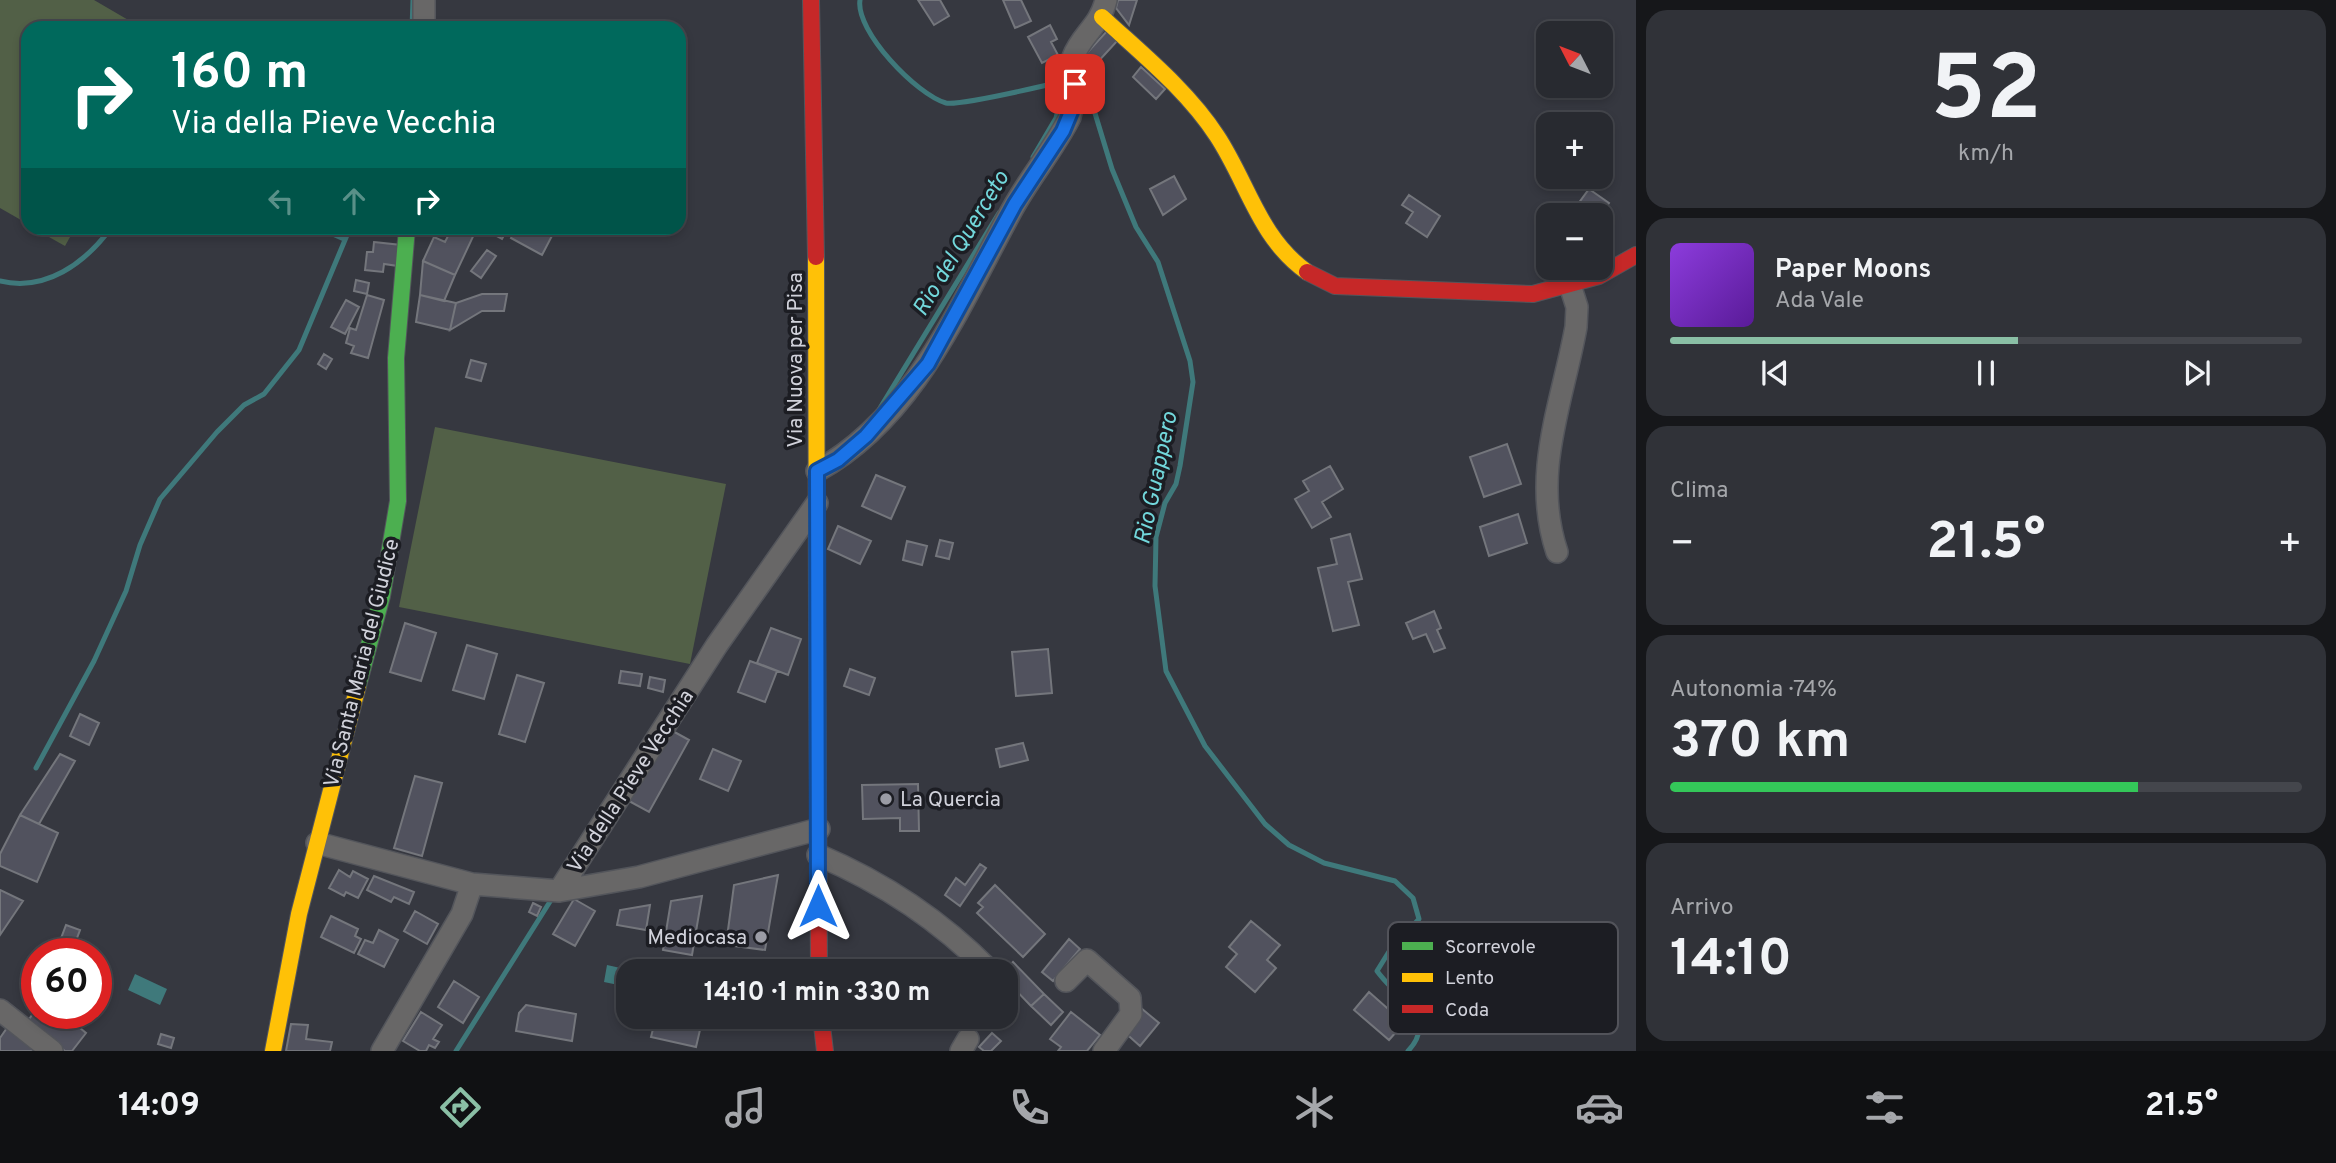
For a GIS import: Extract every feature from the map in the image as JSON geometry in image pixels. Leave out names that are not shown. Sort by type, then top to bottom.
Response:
[{"type":"street","points":[[424,0],[424,21]]},
{"type":"street","name":"Via Nuova per Pisa","points":[[811,0],[815,94],[819,959]]},
{"type":"street","points":[[817,471],[838,460],[866,436],[928,364],[1015,204],[1063,131],[1075,93],[1072,64],[1074,54],[1104,9],[1204,118],[1229,156],[1259,220],[1278,252],[1314,279],[1335,286],[1497,294],[1533,293],[1599,276],[1636,254]]},
{"type":"street","name":"Via Santa Maria del Giudice","points":[[272,1051],[299,914],[382,596],[394,533],[398,500],[396,358],[406,235]]},
{"type":"street","points":[[1557,552],[1549,527],[1545,479],[1548,451],[1576,327],[1577,307],[1570,285]]},
{"type":"street","name":"Via della Pieve Vecchia","points":[[317,843],[472,884],[559,891],[724,635],[818,501]]},
{"type":"street","points":[[559,891],[639,877],[819,829]]},
{"type":"street","points":[[818,855],[861,873],[906,902],[977,959]]},
{"type":"street","points":[[382,1051],[462,914],[472,884]]},
{"type":"street","points":[[1066,981],[1087,960],[1130,998],[1131,1014],[1104,1051]]},
{"type":"street","points":[[1,1024],[52,1051]]},
{"type":"street","points":[[822,1029],[825,1051]]},
{"type":"green space","points":[[0,0],[94,0],[130,21],[21,21],[21,220],[0,208]]},
{"type":"green space","points":[[45,235],[71,235],[65,246]]},
{"type":"green space","points":[[435,427],[726,484],[690,664],[399,607]]},
{"type":"water","points":[[607,965],[616,967],[616,984],[604,982]]},
{"type":"water","points":[[135,974],[167,989],[160,1005],[128,990]]},
{"type":"building","points":[[918,0],[940,0],[949,16],[934,25]]},
{"type":"building","points":[[1003,0],[1021,0],[1031,21],[1015,28]]},
{"type":"building","points":[[1118,0],[1137,0],[1129,25],[1116,8]]},
{"type":"building","points":[[1050,25],[1057,39],[1051,42],[1058,55],[1042,63],[1028,37]]},
{"type":"building","points":[[1108,30],[1118,40],[1095,65],[1085,55]]},
{"type":"building","points":[[1141,67],[1165,89],[1156,99],[1133,77]]},
{"type":"building","points":[[1174,176],[1186,199],[1163,215],[1150,189]]},
{"type":"building","points":[[1589,189],[1609,203],[1579,203]]},
{"type":"building","points":[[1409,195],[1440,216],[1427,237],[1406,223],[1413,212],[1402,205]]},
{"type":"building","points":[[448,235],[474,235],[455,275],[423,261],[434,237],[445,242]]},
{"type":"building","points":[[513,235],[552,235],[542,255],[511,238]]},
{"type":"building","points":[[374,242],[401,245],[398,266],[384,264],[383,272],[365,270],[367,252],[373,252]]},
{"type":"building","points":[[487,250],[496,256],[481,278],[471,271]]},
{"type":"building","points":[[423,261],[455,275],[444,301],[420,295]]},
{"type":"building","points":[[356,280],[369,283],[367,294],[354,291]]},
{"type":"building","points":[[482,294],[507,294],[504,311],[482,311],[450,330],[456,303]]},
{"type":"building","points":[[367,295],[384,300],[368,358],[351,353],[354,346],[346,343],[350,328],[356,330]]},
{"type":"building","points":[[420,295],[456,303],[450,330],[416,322]]},
{"type":"building","points":[[346,300],[359,307],[345,334],[331,327]]},
{"type":"building","points":[[324,354],[332,359],[326,369],[318,364]]},
{"type":"building","points":[[471,360],[486,364],[481,381],[466,377]]},
{"type":"building","points":[[1507,444],[1521,484],[1484,497],[1470,457]]},
{"type":"building","points":[[1330,466],[1343,489],[1322,502],[1331,517],[1312,528],[1295,499],[1309,491],[1303,481]]},
{"type":"building","points":[[876,475],[905,487],[891,519],[862,506]]},
{"type":"building","points":[[1518,514],[1527,543],[1489,556],[1480,527]]},
{"type":"building","points":[[838,526],[871,541],[860,564],[828,549]]},
{"type":"building","points":[[1350,534],[1362,579],[1348,582],[1359,625],[1333,631],[1318,568],[1337,564],[1331,539]]},
{"type":"building","points":[[940,540],[953,543],[949,559],[936,556]]},
{"type":"building","points":[[907,541],[927,546],[922,565],[903,560]]},
{"type":"building","points":[[1434,611],[1441,628],[1437,630],[1445,648],[1434,652],[1426,634],[1413,639],[1406,623]]},
{"type":"building","points":[[405,623],[436,633],[421,681],[390,672]]},
{"type":"building","points":[[771,628],[801,639],[788,675],[757,663]]},
{"type":"building","points":[[467,645],[497,654],[484,699],[453,690]]},
{"type":"building","points":[[1048,649],[1052,693],[1016,696],[1012,652]]},
{"type":"building","points":[[750,661],[777,671],[765,702],[738,692]]},
{"type":"building","points":[[850,669],[875,678],[869,695],[844,686]]},
{"type":"building","points":[[621,671],[642,674],[640,686],[619,683]]},
{"type":"building","points":[[517,675],[544,683],[525,742],[499,734]]},
{"type":"building","points":[[650,677],[665,680],[663,692],[648,688]]},
{"type":"building","points":[[80,714],[99,723],[89,745],[70,736]]},
{"type":"building","points":[[669,729],[689,740],[649,812],[629,801]]},
{"type":"building","points":[[1023,743],[1028,760],[1000,767],[996,749]]},
{"type":"building","points":[[713,749],[741,761],[728,791],[700,779]]},
{"type":"building","points":[[60,754],[75,761],[39,824],[20,815]]},
{"type":"building","points":[[415,776],[442,783],[422,856],[394,848]]},
{"type":"building","points":[[918,784],[919,831],[900,831],[900,818],[863,819],[862,785]]},
{"type":"building","points":[[20,815],[58,833],[37,882],[0,866],[0,854]]},
{"type":"building","points":[[980,864],[986,868],[960,906],[945,895],[956,878],[965,885]]},
{"type":"building","points":[[339,870],[350,877],[353,871],[368,879],[358,898],[346,892],[344,896],[329,888]]},
{"type":"building","points":[[778,875],[765,950],[726,945],[734,885]]},
{"type":"building","points":[[374,876],[414,892],[409,904],[394,897],[391,902],[367,890]]},
{"type":"building","points":[[995,885],[1045,934],[1023,957],[977,913],[983,907],[978,903]]},
{"type":"building","points":[[0,890],[23,901],[0,935]]},
{"type":"building","points":[[702,896],[692,955],[663,950],[671,901]]},
{"type":"building","points":[[574,899],[595,911],[575,946],[553,934]]},
{"type":"building","points":[[533,903],[541,907],[537,916],[529,912]]},
{"type":"building","points":[[650,905],[646,930],[617,925],[620,910]]},
{"type":"building","points":[[415,911],[438,924],[427,944],[404,931]]},
{"type":"building","points":[[331,916],[358,929],[355,936],[361,939],[354,953],[321,937]]},
{"type":"building","points":[[1251,921],[1280,945],[1267,960],[1276,968],[1255,992],[1226,967],[1237,954],[1229,947]]},
{"type":"building","points":[[66,925],[80,930],[77,938],[61,938]]},
{"type":"building","points":[[379,930],[398,940],[384,967],[358,954],[365,940],[373,943]]},
{"type":"building","points":[[1069,939],[1080,949],[1053,981],[1042,972]]},
{"type":"building","points":[[1018,967],[1044,994],[1031,1006],[1018,992]]},
{"type":"building","points":[[454,981],[479,997],[463,1023],[438,1007]]},
{"type":"building","points":[[1369,992],[1388,1009],[1388,1034],[1394,1034],[1389,1040],[1354,1010]]},
{"type":"building","points":[[1044,994],[1063,1012],[1051,1025],[1031,1006]]},
{"type":"building","points":[[526,1005],[576,1014],[572,1041],[516,1031],[519,1013]]},
{"type":"building","points":[[1141,1008],[1159,1023],[1140,1046],[1122,1030]]},
{"type":"building","points":[[421,1012],[442,1025],[433,1039],[439,1042],[435,1048],[429,1045],[426,1051],[420,1051],[403,1041]]},
{"type":"building","points":[[1071,1012],[1100,1035],[1087,1051],[1058,1051],[1061,1047],[1050,1039]]},
{"type":"building","points":[[291,1024],[308,1025],[306,1039],[332,1042],[330,1051],[286,1051]]},
{"type":"building","points":[[9,1025],[42,1051],[0,1051],[0,1038]]},
{"type":"building","points":[[36,1029],[81,1029],[86,1033],[72,1051],[65,1051]]},
{"type":"building","points":[[653,1029],[700,1029],[696,1047],[651,1037]]},
{"type":"building","points":[[992,1033],[1001,1041],[991,1051],[984,1051],[979,1047]]},
{"type":"building","points":[[161,1034],[174,1038],[171,1048],[158,1044]]},
{"type":"waterway","points":[[412,21],[413,0]]},
{"type":"waterway","name":"Rio Guappero","points":[[860,0],[861,13],[877,44],[905,75],[934,98],[954,103],[1052,84],[1068,89]]},
{"type":"waterway","name":"Rio del Querceto","points":[[1033,157],[1056,118],[1063,87]]},
{"type":"waterway","name":"Rio Guappero","points":[[1079,95],[1094,110],[1112,169],[1136,227],[1158,262],[1190,361],[1193,382],[1180,466],[1176,484],[1165,503],[1156,537],[1155,586],[1166,671],[1205,746],[1265,824],[1289,845],[1324,863],[1395,881],[1413,898],[1419,919],[1416,922]]},
{"type":"waterway","name":"Rio del Querceto","points":[[880,408],[999,213]]},
{"type":"waterway","points":[[0,281],[33,282],[63,272],[89,253],[106,235]]},
{"type":"waterway","points":[[335,235],[344,239]]},
{"type":"waterway","points":[[36,768],[94,661],[126,591],[140,545],[160,499],[217,432],[244,405],[264,394],[299,350],[347,235]]},
{"type":"waterway","name":"Rio del Querceto","points":[[456,1051],[551,900]]},
{"type":"waterway","name":"Rio Guappero","points":[[1388,953],[1377,971],[1388,984]]},
{"type":"waterway","name":"Rio Guappero","points":[[1408,1051],[1418,1034]]},
{"type":"traffic: fast","points":[[358,686],[382,596],[398,501],[396,358],[406,235]]},
{"type":"traffic: slow","points":[[1102,17],[1163,73],[1205,119],[1228,154],[1277,243],[1307,272]]},
{"type":"traffic: slow","points":[[816,257],[817,622]]},
{"type":"traffic: slow","points":[[273,1051],[299,914],[358,686]]},
{"type":"traffic: jam","points":[[811,0],[816,257]]},
{"type":"traffic: jam","points":[[1307,272],[1335,286],[1533,294],[1599,276],[1636,255]]},
{"type":"traffic: jam","points":[[817,622],[819,959]]},
{"type":"traffic: jam","points":[[822,1029],[825,1051]]},
{"type":"place","name":"La Quercia","points":[[886,799]]},
{"type":"place","name":"Mediocasa","points":[[761,937]]},
{"type":"route","points":[[818,906],[817,471],[838,460],[866,436],[928,364],[1015,204],[1063,131],[1075,102],[1075,84]]}]
